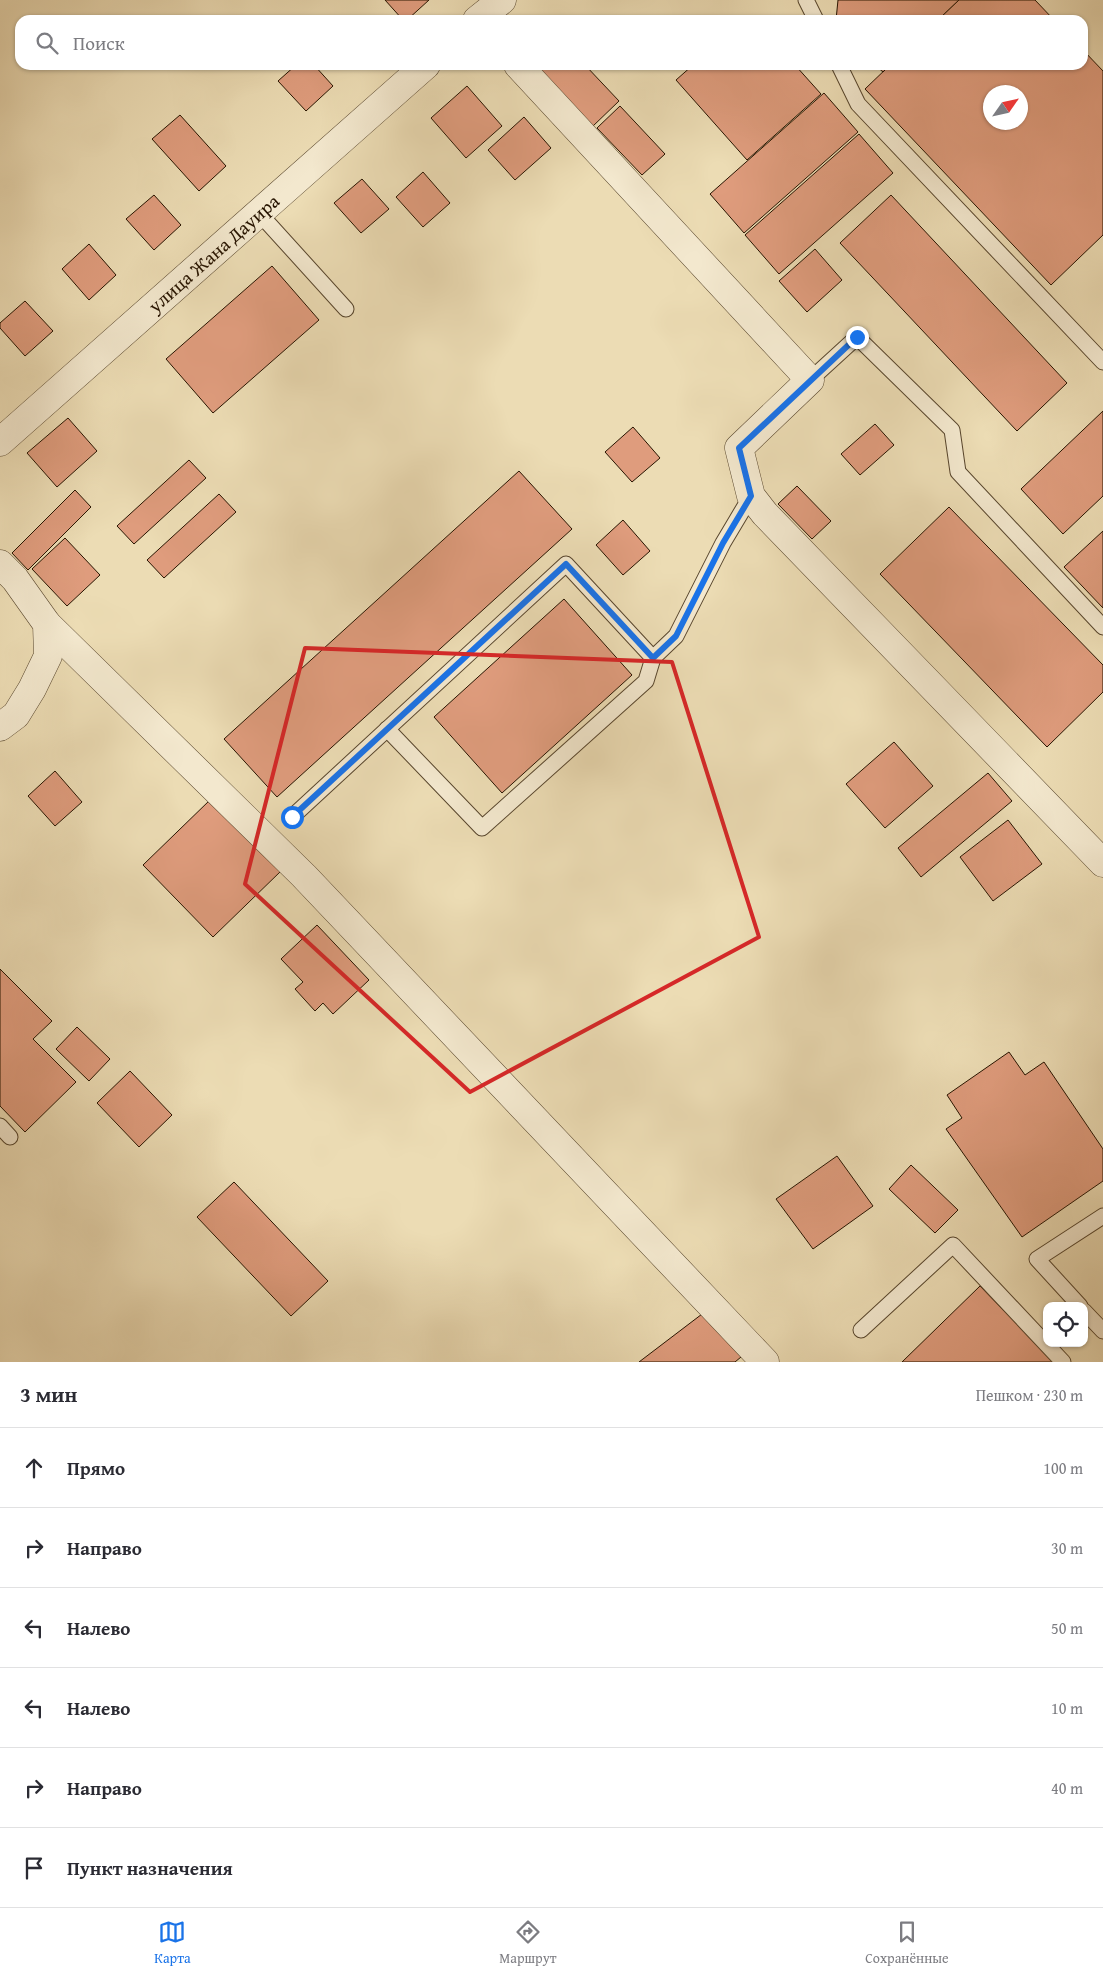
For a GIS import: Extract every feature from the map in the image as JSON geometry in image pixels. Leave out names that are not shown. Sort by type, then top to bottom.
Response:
[{"type":"street","points":[[483,15],[502,0]]},
{"type":"street","name":"улица Жана Дауира","points":[[0,442],[420,70]]},
{"type":"street","points":[[523,70],[810,380],[739,448],[751,496],[765,514],[1103,863]]},
{"type":"street","points":[[0,564],[15,579],[47,624],[304,876],[765,1362]]},
{"type":"street","points":[[0,727],[16,715],[32,689],[48,656],[47,624]]},
{"type":"lane","points":[[806,0],[814,15]]},
{"type":"lane","points":[[841,70],[858,104],[1103,362]]},
{"type":"lane","points":[[260,213],[346,309]]},
{"type":"lane","points":[[810,380],[857,337],[952,430],[958,472],[1103,627]]},
{"type":"lane","points":[[387,729],[482,828],[646,681],[653,658],[676,636],[723,543],[751,496]]},
{"type":"lane","points":[[292,817],[566,564],[653,658]]},
{"type":"lane","points":[[1076,1302],[1037,1260],[1103,1216]]},
{"type":"lane","points":[[861,1330],[953,1245],[1063,1362]]},
{"type":"lane","points":[[1088,1315],[1103,1331]]},
{"type":"highlighted area","points":[[305,648],[672,662],[759,937],[470,1092],[245,884]]},
{"type":"building","points":[[385,0],[429,0],[412,15],[398,15]]},
{"type":"building","points":[[838,0],[959,0],[943,15],[836,15]]},
{"type":"building","points":[[959,0],[1035,0],[1049,15],[943,15]]},
{"type":"building","points":[[1088,55],[1103,71],[1103,235],[1051,285],[865,89],[885,70],[1088,70]]},
{"type":"building","points":[[290,70],[319,70],[333,86],[306,111],[278,81]]},
{"type":"building","points":[[539,70],[590,70],[619,101],[592,127]]},
{"type":"building","points":[[687,70],[799,70],[821,94],[747,160],[676,80]]},
{"type":"building","points":[[467,86],[502,126],[466,158],[431,118]]},
{"type":"building","points":[[824,93],[858,132],[744,233],[710,194]]},
{"type":"building","points":[[620,106],[665,154],[642,175],[597,128]]},
{"type":"building","points":[[180,115],[226,166],[199,191],[152,139]]},
{"type":"building","points":[[524,117],[551,148],[515,180],[488,150]]},
{"type":"building","points":[[859,134],[893,173],[779,274],[745,235]]},
{"type":"building","points":[[423,172],[450,203],[423,227],[396,197]]},
{"type":"building","points":[[362,179],[389,209],[361,233],[334,203]]},
{"type":"building","points":[[154,195],[181,225],[154,250],[126,219]]},
{"type":"building","points":[[891,195],[1067,383],[1017,431],[840,243]]},
{"type":"building","points":[[89,244],[116,275],[89,300],[62,269]]},
{"type":"building","points":[[815,249],[842,280],[807,312],[779,281]]},
{"type":"building","points":[[272,266],[319,320],[213,413],[166,359]]},
{"type":"building","points":[[25,301],[53,331],[25,356],[0,328],[0,323]]},
{"type":"building","points":[[1103,411],[1103,496],[1063,534],[1021,489]]},
{"type":"building","points":[[68,418],[97,451],[57,487],[27,453]]},
{"type":"building","points":[[875,424],[894,445],[860,475],[841,454]]},
{"type":"building","points":[[633,427],[660,458],[632,482],[605,452]]},
{"type":"building","points":[[189,460],[206,478],[134,544],[117,526]]},
{"type":"building","points":[[519,471],[572,529],[277,797],[224,739]]},
{"type":"building","points":[[797,486],[831,521],[812,539],[778,504]]},
{"type":"building","points":[[75,490],[91,507],[28,570],[12,553]]},
{"type":"building","points":[[219,494],[236,512],[164,578],[147,560]]},
{"type":"building","points":[[949,507],[1103,665],[1103,692],[1047,747],[880,574]]},
{"type":"building","points":[[623,520],[650,551],[623,575],[596,545]]},
{"type":"building","points":[[1103,531],[1103,608],[1064,567]]},
{"type":"building","points":[[65,538],[100,575],[67,606],[32,569]]},
{"type":"building","points":[[564,599],[632,675],[502,793],[434,717]]},
{"type":"building","points":[[894,742],[933,786],[885,828],[846,784]]},
{"type":"building","points":[[55,771],[82,802],[55,826],[28,796]]},
{"type":"building","points":[[988,773],[1012,801],[921,877],[898,848]]},
{"type":"building","points":[[211,799],[281,871],[213,937],[143,865]]},
{"type":"building","points":[[1008,820],[1042,864],[993,901],[960,857]]},
{"type":"building","points":[[317,925],[369,980],[333,1014],[323,1003],[315,1011],[295,989],[303,982],[281,959]]},
{"type":"building","points":[[0,969],[52,1021],[33,1039],[76,1082],[25,1132],[0,1106]]},
{"type":"building","points":[[77,1027],[110,1059],[89,1081],[56,1049]]},
{"type":"building","points":[[1009,1052],[1025,1075],[1044,1062],[1103,1149],[1103,1181],[1022,1237],[946,1129],[962,1118],[947,1095]]},
{"type":"building","points":[[130,1071],[172,1115],[139,1147],[97,1103]]},
{"type":"building","points":[[837,1156],[873,1206],[813,1249],[776,1199]]},
{"type":"building","points":[[911,1165],[958,1210],[935,1233],[889,1189]]},
{"type":"building","points":[[234,1182],[328,1281],[291,1316],[197,1217]]},
{"type":"building","points":[[980,1286],[1054,1362],[902,1362]]},
{"type":"building","points":[[706,1311],[741,1357],[735,1362],[639,1362]]},
{"type":"route","points":[[292,817],[566,564],[653,658],[676,636],[723,543],[751,496],[739,448],[857,337]]}]
